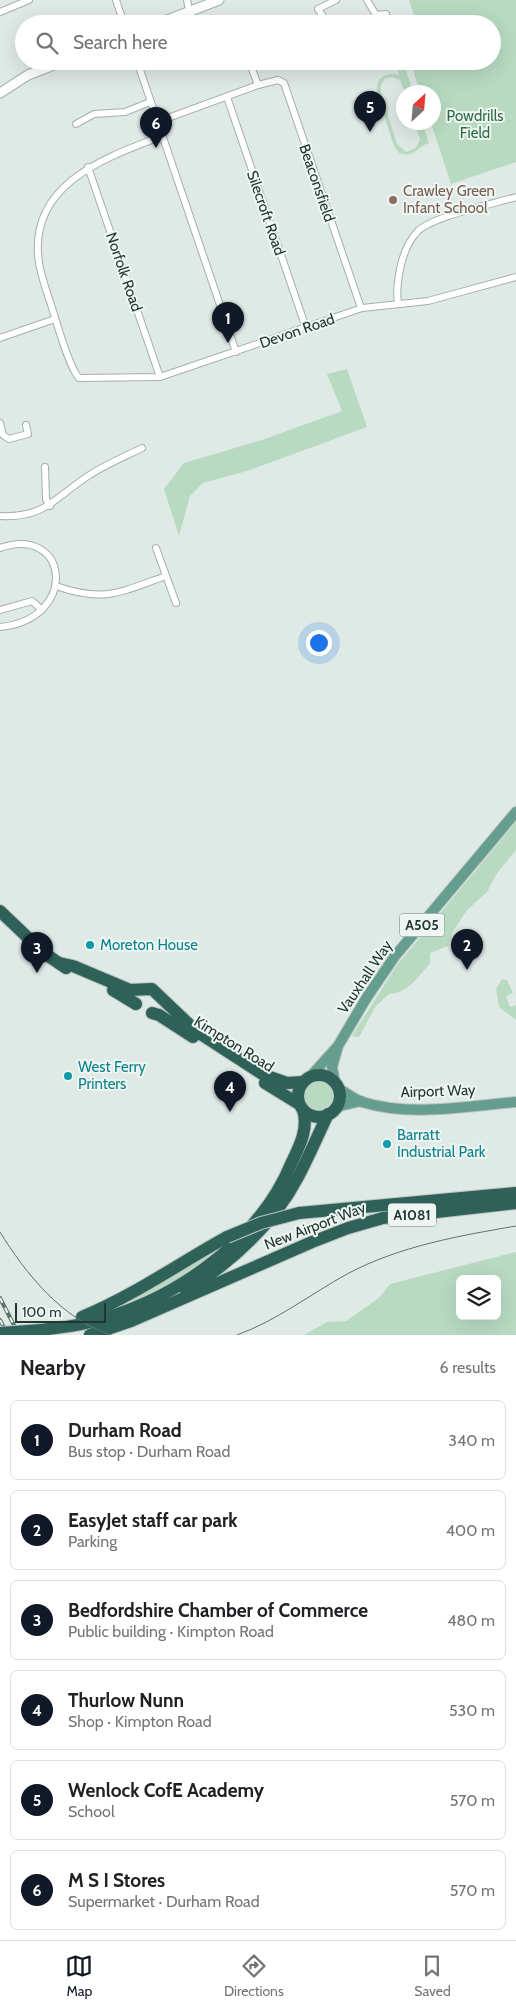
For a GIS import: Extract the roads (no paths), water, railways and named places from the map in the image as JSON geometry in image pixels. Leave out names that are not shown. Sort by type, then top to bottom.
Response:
[{"type":"highway","points":[[0,911],[38,948],[70,971],[124,995],[143,1012],[152,1012],[158,1008],[160,998],[152,989],[130,990],[72,966],[59,963]]},
{"type":"highway","points":[[136,1004],[137,996],[142,990]]},
{"type":"highway","name":"Kimpton Road","points":[[160,998],[196,1031],[264,1075],[281,1082],[306,1080]]},
{"type":"highway","name":"Kimpton Road","points":[[152,1012],[301,1107]]},
{"type":"highway","points":[[325,1076],[337,1086],[339,1100],[331,1112],[315,1116],[301,1107],[298,1092],[306,1080],[325,1076]]},
{"type":"highway","name":"New Airport Way","points":[[0,1333],[46,1330],[83,1324],[115,1315],[159,1296],[197,1273],[256,1223],[285,1179],[304,1133],[306,1123],[301,1107]]},
{"type":"highway","name":"New Airport Way","points":[[163,1306],[246,1246],[274,1214],[298,1178],[331,1112]]},
{"type":"highway","name":"New Airport Way","points":[[46,1330],[121,1300],[227,1237],[261,1223],[299,1213],[516,1193]]},
{"type":"highway","name":"New Airport Way","points":[[90,1335],[131,1321],[312,1242],[367,1222],[435,1211],[516,1204]]},
{"type":"main road","name":"Vauxhall Way","points":[[306,1080],[338,1046],[367,996],[396,956],[516,812]]},
{"type":"main road","name":"Vauxhall Way","points":[[337,1086],[332,1067],[338,1046]]},
{"type":"main road","name":"Airport Way","points":[[337,1086],[361,1102]]},
{"type":"main road","name":"Airport Way","points":[[331,1112],[340,1106],[361,1102],[414,1109],[516,1102]]},
{"type":"street","points":[[0,12],[29,0]]},
{"type":"street","points":[[116,0],[121,15]]},
{"type":"street","points":[[187,0],[189,11]]},
{"type":"street","points":[[179,15],[219,0]]},
{"type":"street","points":[[322,15],[318,9],[336,0]]},
{"type":"street","points":[[367,0],[375,15]]},
{"type":"street","points":[[381,15],[386,14]]},
{"type":"street","points":[[0,93],[28,75],[41,70]]},
{"type":"street","points":[[139,70],[236,352]]},
{"type":"street","points":[[157,122],[258,85],[252,70]]},
{"type":"street","name":"Beaconsfield","points":[[258,85],[278,80],[284,82],[361,308]]},
{"type":"street","name":"Silecroft Road","points":[[227,97],[306,328]]},
{"type":"street","points":[[76,124],[94,114],[125,112],[150,102]]},
{"type":"street","points":[[0,338],[55,319],[39,262],[39,239],[44,218],[55,198],[70,180],[88,167],[108,156],[162,136]]},
{"type":"street","name":"Norfolk Road","points":[[88,167],[160,377]]},
{"type":"street","points":[[398,303],[398,279],[402,261],[407,247],[419,230],[436,221],[516,197]]},
{"type":"street","name":"Devon Road","points":[[55,319],[79,378],[160,377],[361,308],[428,301],[516,277]]},
{"type":"street","points":[[0,423],[3,435],[8,440],[28,434],[26,425]]},
{"type":"street","points":[[0,516],[27,516],[50,506],[90,475],[142,448]]},
{"type":"street","points":[[45,467],[46,499],[50,506]]},
{"type":"street","points":[[0,548],[23,543],[40,549],[53,564],[56,575],[56,586],[50,602],[42,610],[25,620],[0,627]]},
{"type":"street","points":[[156,548],[176,603]]},
{"type":"street","points":[[56,586],[84,594],[104,596],[166,576]]},
{"type":"street","points":[[0,610],[32,600],[42,610]]},
{"type":"tram line","points":[[237,1335],[279,1315],[367,1264],[430,1243],[516,1226]]},
{"type":"tram line","points":[[0,1232],[21,1264],[61,1306],[93,1328],[111,1335]]},
{"type":"railway","points":[[0,1298],[19,1335]]},
{"type":"railway","points":[[0,1320],[8,1335]]},
{"type":"place","name":"Wenlock CofE Academy","points":[[370,132]]},
{"type":"place","name":"M S I Stores","points":[[156,148]]},
{"type":"place","name":"Crawley Green Infant School","points":[[393,200]]},
{"type":"place","name":"Durham Road","points":[[228,343]]},
{"type":"place","name":"Moreton House","points":[[90,945]]},
{"type":"place","name":"EasyJet staff car park","points":[[467,970]]},
{"type":"place","name":"Bedfordshire Chamber of Commerce","points":[[37,973]]},
{"type":"place","name":"West Ferry Printers","points":[[68,1076]]},
{"type":"place","name":"Thurlow Nunn","points":[[230,1112]]},
{"type":"place","name":"Barratt Industrial Park","points":[[387,1144]]},
{"type":"park label","name":"Powdrills Field","points":[[475,124]]}]
